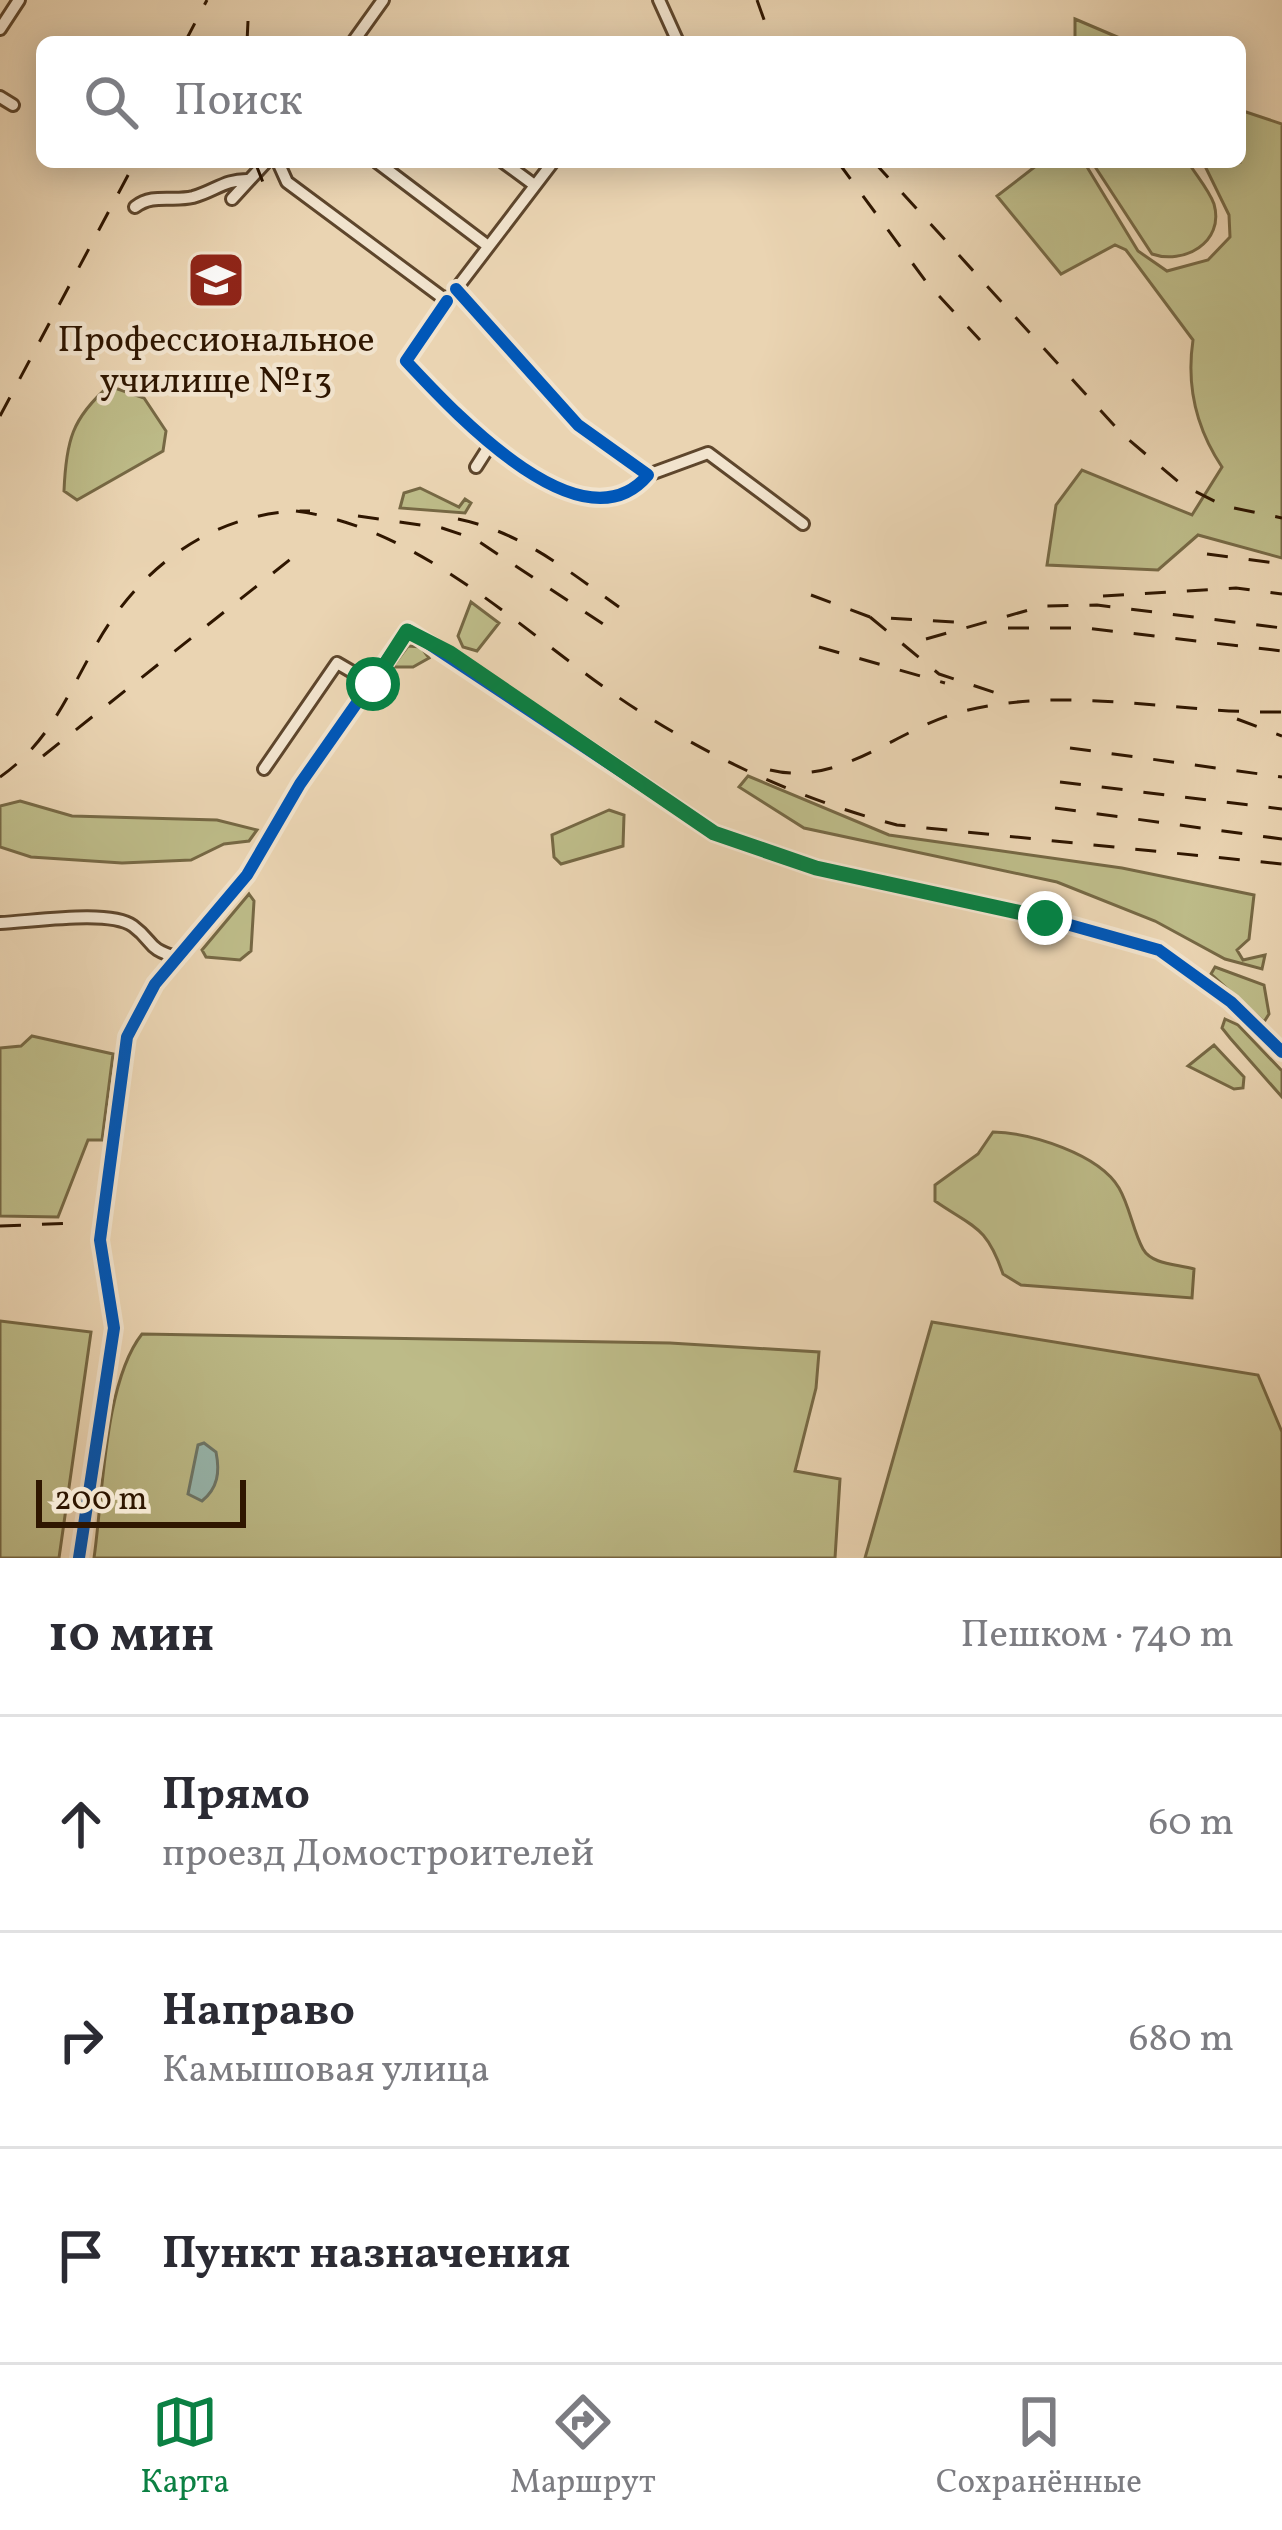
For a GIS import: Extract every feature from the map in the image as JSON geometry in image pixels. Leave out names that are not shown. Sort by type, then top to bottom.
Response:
[{"type":"street","points":[[0,29],[20,0]]},
{"type":"street","points":[[357,36],[383,0]]},
{"type":"street","points":[[658,0],[675,36]]},
{"type":"street","points":[[0,97],[13,105]]},
{"type":"street","points":[[232,199],[261,168]]},
{"type":"street","points":[[280,168],[286,182],[447,301]]},
{"type":"street","points":[[385,168],[488,246]]},
{"type":"street","points":[[511,168],[533,184]]},
{"type":"street","points":[[548,168],[406,361],[517,466],[603,500],[634,492],[648,475],[709,453],[803,524]]},
{"type":"street","points":[[136,207],[146,199],[193,197],[229,180],[249,181]]},
{"type":"street","points":[[456,289],[578,425],[648,475]]},
{"type":"street","points":[[476,467],[490,445]]},
{"type":"street","points":[[79,1558],[114,1328],[100,1240],[127,1037],[154,984],[247,875],[300,784],[407,631],[450,653],[714,833],[816,868],[1045,918],[1159,950],[1231,1002],[1282,1052]]},
{"type":"street","points":[[264,770],[338,663],[373,684]]},
{"type":"street","points":[[0,923],[100,918],[132,925],[152,950],[178,958]]},
{"type":"shaded area","points":[[1075,19],[1115,36],[1075,36]]},
{"type":"shaded area","points":[[1246,112],[1282,124],[1282,558],[1198,535],[1158,570],[1047,565],[1056,505],[1082,470],[1192,515],[1222,467],[1195,406],[1193,340],[1126,250],[1115,245],[1061,274],[997,196],[1033,168],[1088,168],[1138,251],[1167,271],[1208,260],[1230,237],[1229,215],[1206,168],[1246,168]]},
{"type":"shaded area","points":[[1096,168],[1192,168],[1206,188],[1216,218],[1207,240],[1188,253],[1152,254]]},
{"type":"shaded area","points":[[109,386],[144,398],[166,431],[163,451],[77,500],[64,491],[69,444],[79,420]]},
{"type":"shaded area","points":[[420,488],[459,507],[465,499],[471,503],[465,513],[400,508],[404,493]]},
{"type":"shaded area","points":[[471,602],[499,623],[477,651],[463,647],[458,636]]},
{"type":"shaded area","points":[[408,646],[421,647],[429,658],[413,667],[392,667]]},
{"type":"shaded area","points":[[748,776],[889,835],[1122,868],[1254,895],[1249,939],[1237,950],[1243,960],[1265,955],[1262,969],[1225,959],[1155,921],[1057,882],[804,828],[739,787]]},
{"type":"shaded area","points":[[20,801],[72,816],[217,820],[257,830],[249,841],[224,844],[191,860],[122,863],[31,857],[0,847],[0,806]]},
{"type":"shaded area","points":[[609,810],[624,815],[623,846],[561,864],[554,857],[552,835]]},
{"type":"shaded area","points":[[249,894],[254,901],[251,951],[240,960],[206,957],[202,950]]},
{"type":"shaded area","points":[[1215,967],[1264,985],[1269,1014],[1264,1022],[1211,974]]},
{"type":"shaded area","points":[[1225,1019],[1238,1025],[1282,1071],[1282,1097],[1222,1028]]},
{"type":"shaded area","points":[[32,1036],[113,1054],[102,1140],[88,1140],[58,1217],[0,1216],[0,1048],[21,1046]]},
{"type":"shaded area","points":[[1214,1045],[1244,1077],[1243,1088],[1234,1089],[1188,1066]]},
{"type":"shaded area","points":[[993,1132],[1026,1136],[1096,1165],[1119,1188],[1147,1254],[1194,1269],[1192,1298],[1021,1285],[1003,1274],[984,1236],[935,1201],[935,1185],[978,1154]]},
{"type":"shaded area","points":[[0,1321],[91,1332],[59,1558],[0,1558]]},
{"type":"shaded area","points":[[932,1322],[1258,1375],[1282,1432],[1282,1558],[865,1558]]},
{"type":"shaded area","points":[[142,1334],[670,1343],[819,1352],[816,1388],[795,1471],[840,1479],[835,1558],[94,1558],[112,1410],[129,1355]]},
{"type":"water","points":[[204,1443],[216,1452],[218,1473],[212,1491],[202,1501],[188,1494],[198,1445]]},
{"type":"railway","points":[[188,36],[207,0]]},
{"type":"railway","points":[[247,36],[249,0]]},
{"type":"railway","points":[[757,0],[770,36]]},
{"type":"railway","points":[[0,416],[132,168]]},
{"type":"railway","points":[[257,168],[264,185]]},
{"type":"railway","points":[[842,168],[927,283],[980,340]]},
{"type":"railway","points":[[879,168],[1122,434],[1181,484],[1224,506],[1282,518]]},
{"type":"railway","points":[[296,511],[391,540],[477,592],[669,730],[764,778],[829,804],[897,825],[1282,864]]},
{"type":"railway","points":[[0,777],[45,733],[114,616],[159,567],[213,532],[244,520],[310,511]]},
{"type":"railway","points":[[358,516],[442,528],[475,539],[606,626]]},
{"type":"railway","points":[[458,519],[523,543],[619,607]]},
{"type":"railway","points":[[1207,554],[1282,564]]},
{"type":"railway","points":[[43,756],[292,558]]},
{"type":"railway","points":[[1103,596],[1236,588],[1282,594]]},
{"type":"railway","points":[[811,595],[870,617],[954,622]]},
{"type":"railway","points":[[926,639],[1043,606],[1097,605],[1282,628]]},
{"type":"railway","points":[[870,617],[939,674],[1011,698]]},
{"type":"railway","points":[[1008,628],[1086,628],[1282,651]]},
{"type":"railway","points":[[819,647],[945,683]]},
{"type":"railway","points":[[770,770],[820,771],[936,720],[1000,704],[1080,700],[1282,712]]},
{"type":"railway","points":[[1237,719],[1282,736]]},
{"type":"railway","points":[[1070,748],[1282,777]]},
{"type":"railway","points":[[1060,782],[1282,809]]},
{"type":"railway","points":[[1055,808],[1282,839]]},
{"type":"railway","points":[[0,1226],[75,1223]]},
{"type":"cycle path","points":[[447,301],[406,361],[485,439],[555,486],[589,497],[621,495],[648,475],[578,425],[456,289]]},
{"type":"cycle path","points":[[79,1558],[114,1328],[100,1240],[127,1037],[155,984],[247,875],[300,784],[408,630],[714,833],[816,868],[1045,918],[1159,950],[1231,1002],[1282,1052]]},
{"type":"place","name":"Профессиональное училище №13","points":[[216,280]]},
{"type":"route","points":[[373,684],[407,631],[450,653],[714,833],[816,868],[1045,918]]}]
